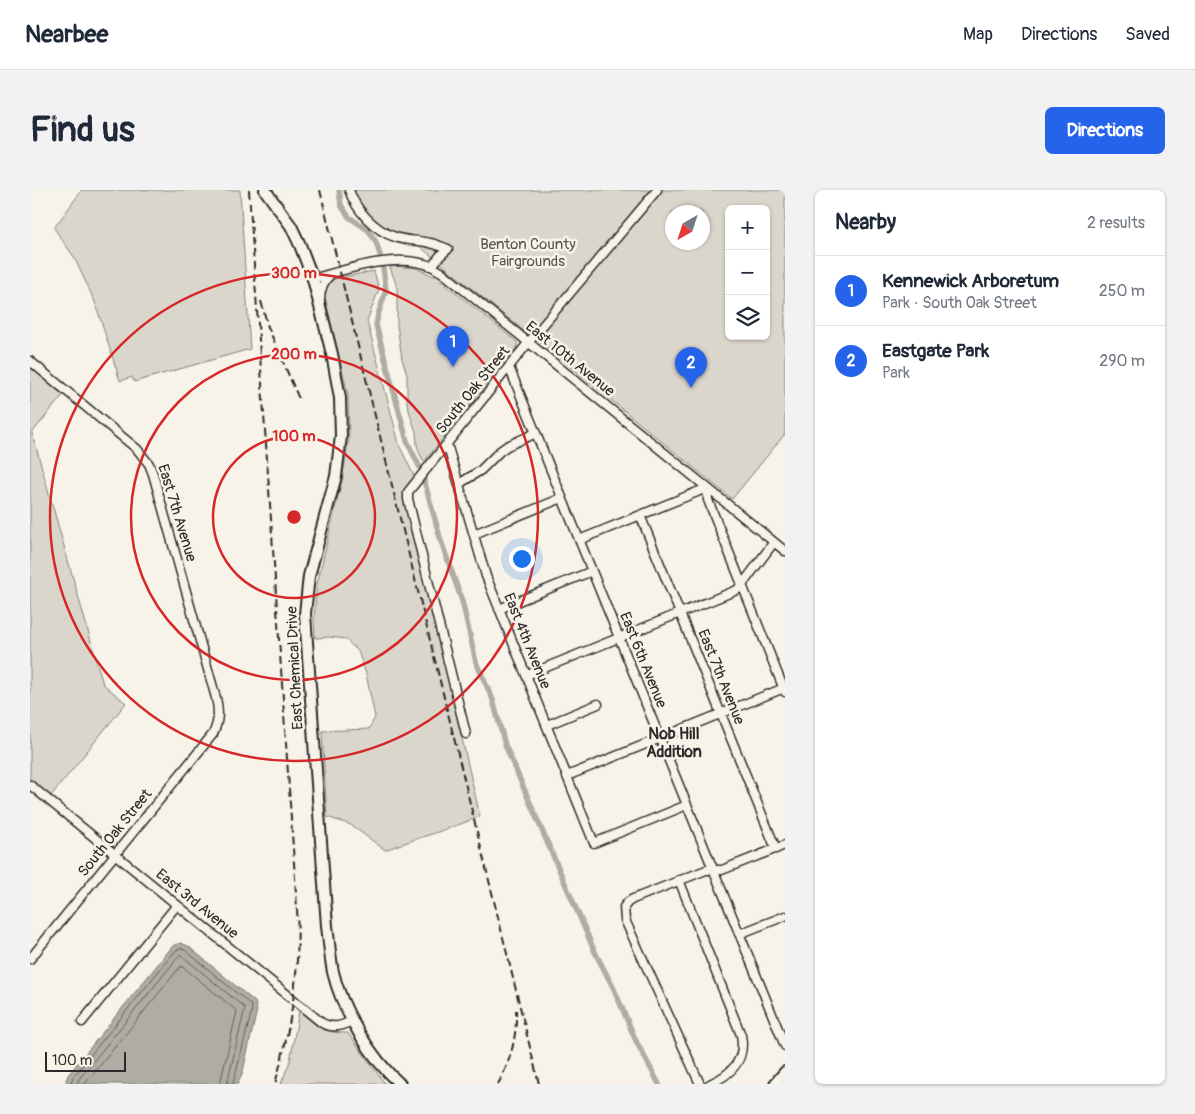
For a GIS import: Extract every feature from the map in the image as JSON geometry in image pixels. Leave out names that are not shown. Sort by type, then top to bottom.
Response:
[{"type":"main road","name":"East Chemical Drive","points":[[266,190],[291,226],[313,279],[332,354],[340,398],[341,436],[336,476],[309,576],[305,614],[327,926],[333,972],[340,995],[352,1021],[370,1050],[400,1084]]},
{"type":"main road","points":[[775,1084],[785,1072]]},
{"type":"street","points":[[349,190],[364,216],[385,232],[395,237],[429,242],[448,249],[432,266]]},
{"type":"street","name":"South Oak Street","points":[[466,734],[408,499],[408,492],[528,343],[656,190]]},
{"type":"street","name":"East 10th Avenue","points":[[313,279],[391,260],[403,260],[432,266],[785,551]]},
{"type":"street","points":[[320,307],[320,294],[323,284],[332,274]]},
{"type":"street","name":"East 7th Avenue","points":[[30,361],[137,449],[149,464],[216,698],[219,715],[218,722]]},
{"type":"street","name":"East 6th Avenue","points":[[509,367],[785,1046]]},
{"type":"street","points":[[459,484],[481,470],[507,446],[536,432]]},
{"type":"street","name":"East 4th Avenue","points":[[447,444],[486,576],[594,843],[687,805]]},
{"type":"street","points":[[567,776],[784,690],[782,673],[742,585],[708,500],[707,488],[579,540]]},
{"type":"street","points":[[474,534],[562,498]]},
{"type":"street","name":"East 7th Avenue","points":[[640,515],[776,848]]},
{"type":"street","points":[[527,675],[737,590],[774,542]]},
{"type":"street","points":[[499,609],[592,571]]},
{"type":"street","points":[[547,725],[598,704]]},
{"type":"street","name":"South Oak Street","points":[[30,959],[213,734],[218,722]]},
{"type":"street","name":"East 3rd Avenue","points":[[30,785],[322,1023],[335,1027],[352,1021]]},
{"type":"street","points":[[700,1084],[625,920],[624,907],[634,899],[679,880],[706,870],[722,870],[785,845]]},
{"type":"street","points":[[679,880],[743,1042],[739,1060],[726,1075],[710,1084]]},
{"type":"street","points":[[82,1022],[177,905]]},
{"type":"street","points":[[740,934],[785,916]]},
{"type":"green space","points":[[82,190],[240,190],[250,349],[134,382],[132,377],[120,381],[95,302],[74,257],[54,228]]},
{"type":"green space","name":"Benton County Fairgrounds","points":[[353,190],[785,190],[785,434],[732,499],[407,236],[384,229],[363,210]]},
{"type":"green space","points":[[390,267],[416,268],[436,277],[517,342],[517,347],[424,462],[419,452],[416,432],[407,403],[407,375],[402,359],[397,325],[397,287]]},
{"type":"green space","points":[[374,271],[379,289],[367,321],[400,447],[415,478],[406,499],[480,816],[385,850],[351,825],[327,817],[322,731],[369,729],[375,717],[366,674],[358,651],[345,639],[315,638],[314,617],[317,584],[342,480],[349,438],[348,395],[324,293],[326,286],[334,279]]},
{"type":"green space","points":[[30,367],[63,395],[32,433],[103,684],[126,703],[51,796],[30,779]]},
{"type":"green space","points":[[299,1011],[321,1028],[332,1032],[348,1033],[385,1084],[281,1084],[290,1061]]},
{"type":"water","points":[[181,943],[188,946],[255,1002],[257,1010],[243,1071],[238,1084],[67,1084],[68,1075],[171,948]]},
{"type":"waterway","points":[[339,190],[341,205],[349,217],[368,230],[376,242],[380,255]]},
{"type":"waterway","points":[[383,268],[386,290],[376,325],[407,441],[421,470]]},
{"type":"waterway","points":[[424,480],[441,541],[462,601],[476,662],[493,700],[505,745],[594,950],[614,989],[636,1041],[659,1084]]},
{"type":"railway","points":[[249,190],[298,941],[293,1002],[275,1084]]},
{"type":"railway","points":[[320,190],[539,1084]]},
{"type":"railway","points":[[261,301],[268,327],[299,399]]},
{"type":"railway","points":[[498,1084],[512,1048],[516,1010]]},
{"type":"place","name":"Kennewick Arboretum","points":[[453,367]]},
{"type":"place","name":"Eastgate Park","points":[[691,388]]},
{"type":"district","name":"Nob Hill Addition","points":[[674,743]]}]
